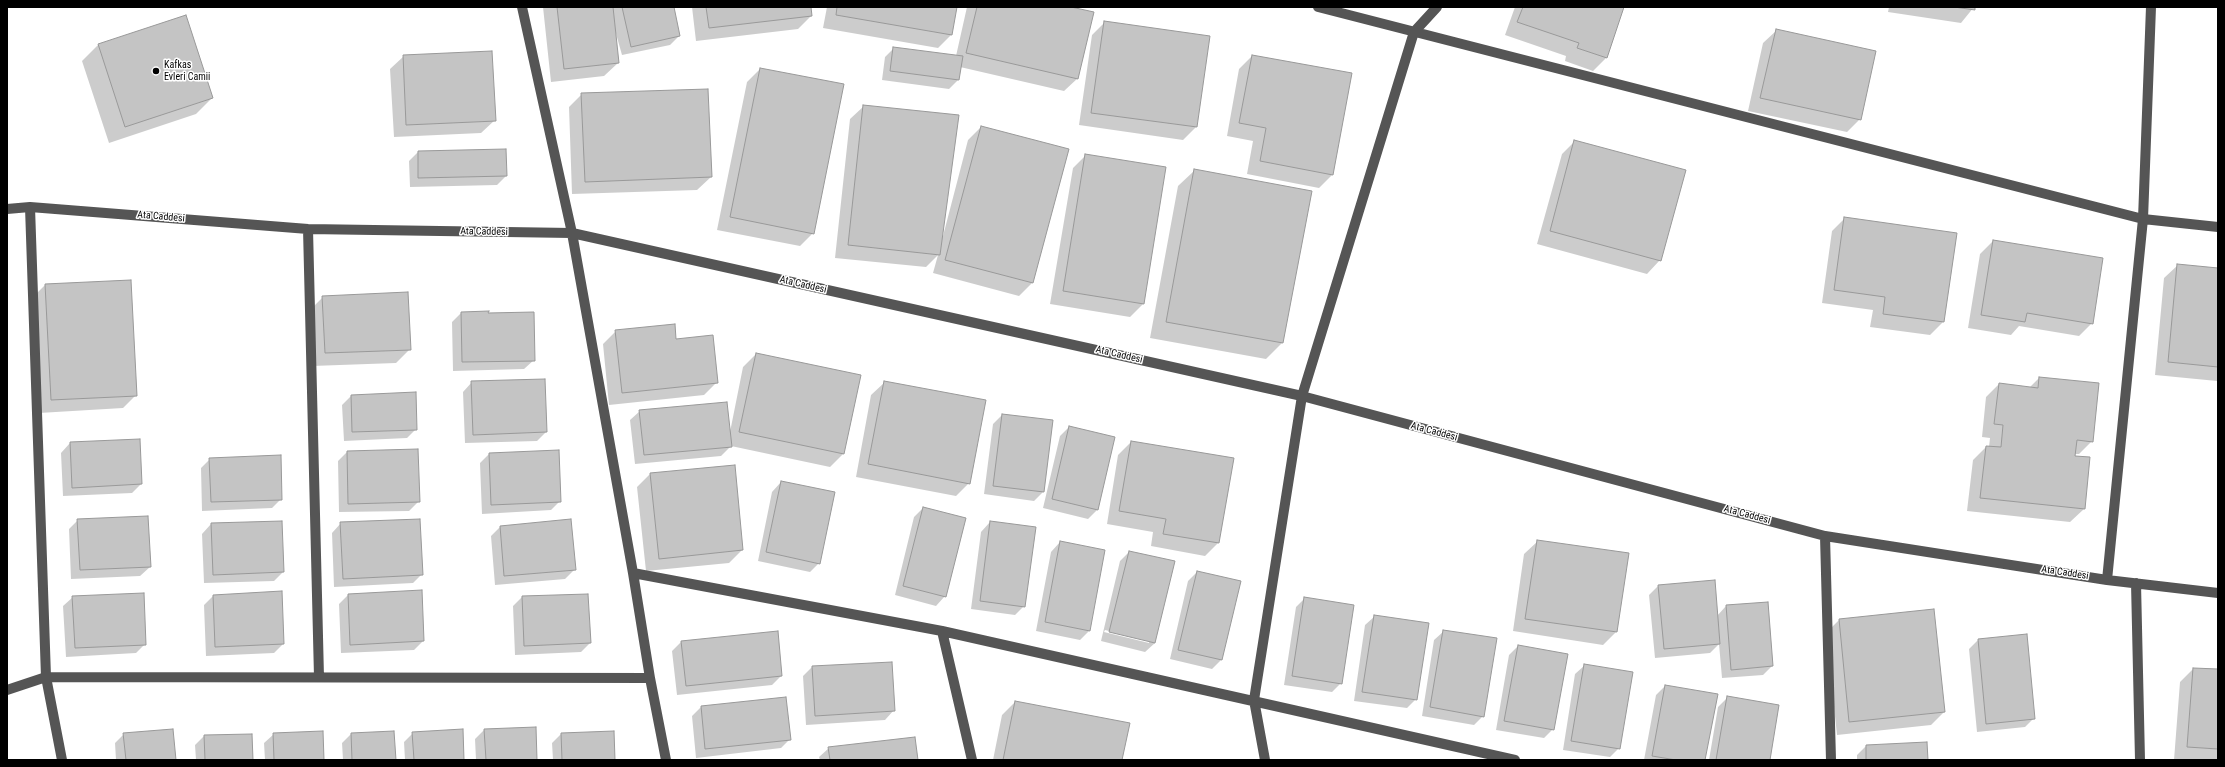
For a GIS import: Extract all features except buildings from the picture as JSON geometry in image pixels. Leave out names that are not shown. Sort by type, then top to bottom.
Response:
[{"type":"street","points":[[522,7],[572,233],[633,573],[650,678],[666,760]]},
{"type":"street","points":[[1318,7],[2143,219],[2218,227]]},
{"type":"street","points":[[1265,760],[1254,700],[1302,396],[1414,32],[1437,7]]},
{"type":"street","points":[[2107,580],[2143,219],[2151,7]]},
{"type":"street","points":[[30,207],[46,677],[62,760]]},
{"type":"street","name":"Ata Caddesi","points":[[7,210],[30,207],[308,229],[572,233],[1302,396],[1825,536],[2107,580],[2218,593]]},
{"type":"street","points":[[308,229],[319,677]]},
{"type":"street","points":[[1825,536],[1831,760]]},
{"type":"street","points":[[633,573],[942,631],[1254,700],[1515,760]]},
{"type":"street","points":[[2136,584],[2140,760]]},
{"type":"street","points":[[942,631],[972,760]]},
{"type":"street","points":[[7,690],[46,677],[650,678]]},
{"type":"place","name":"Kafkas Evleri Camii","points":[[156,71]]}]
